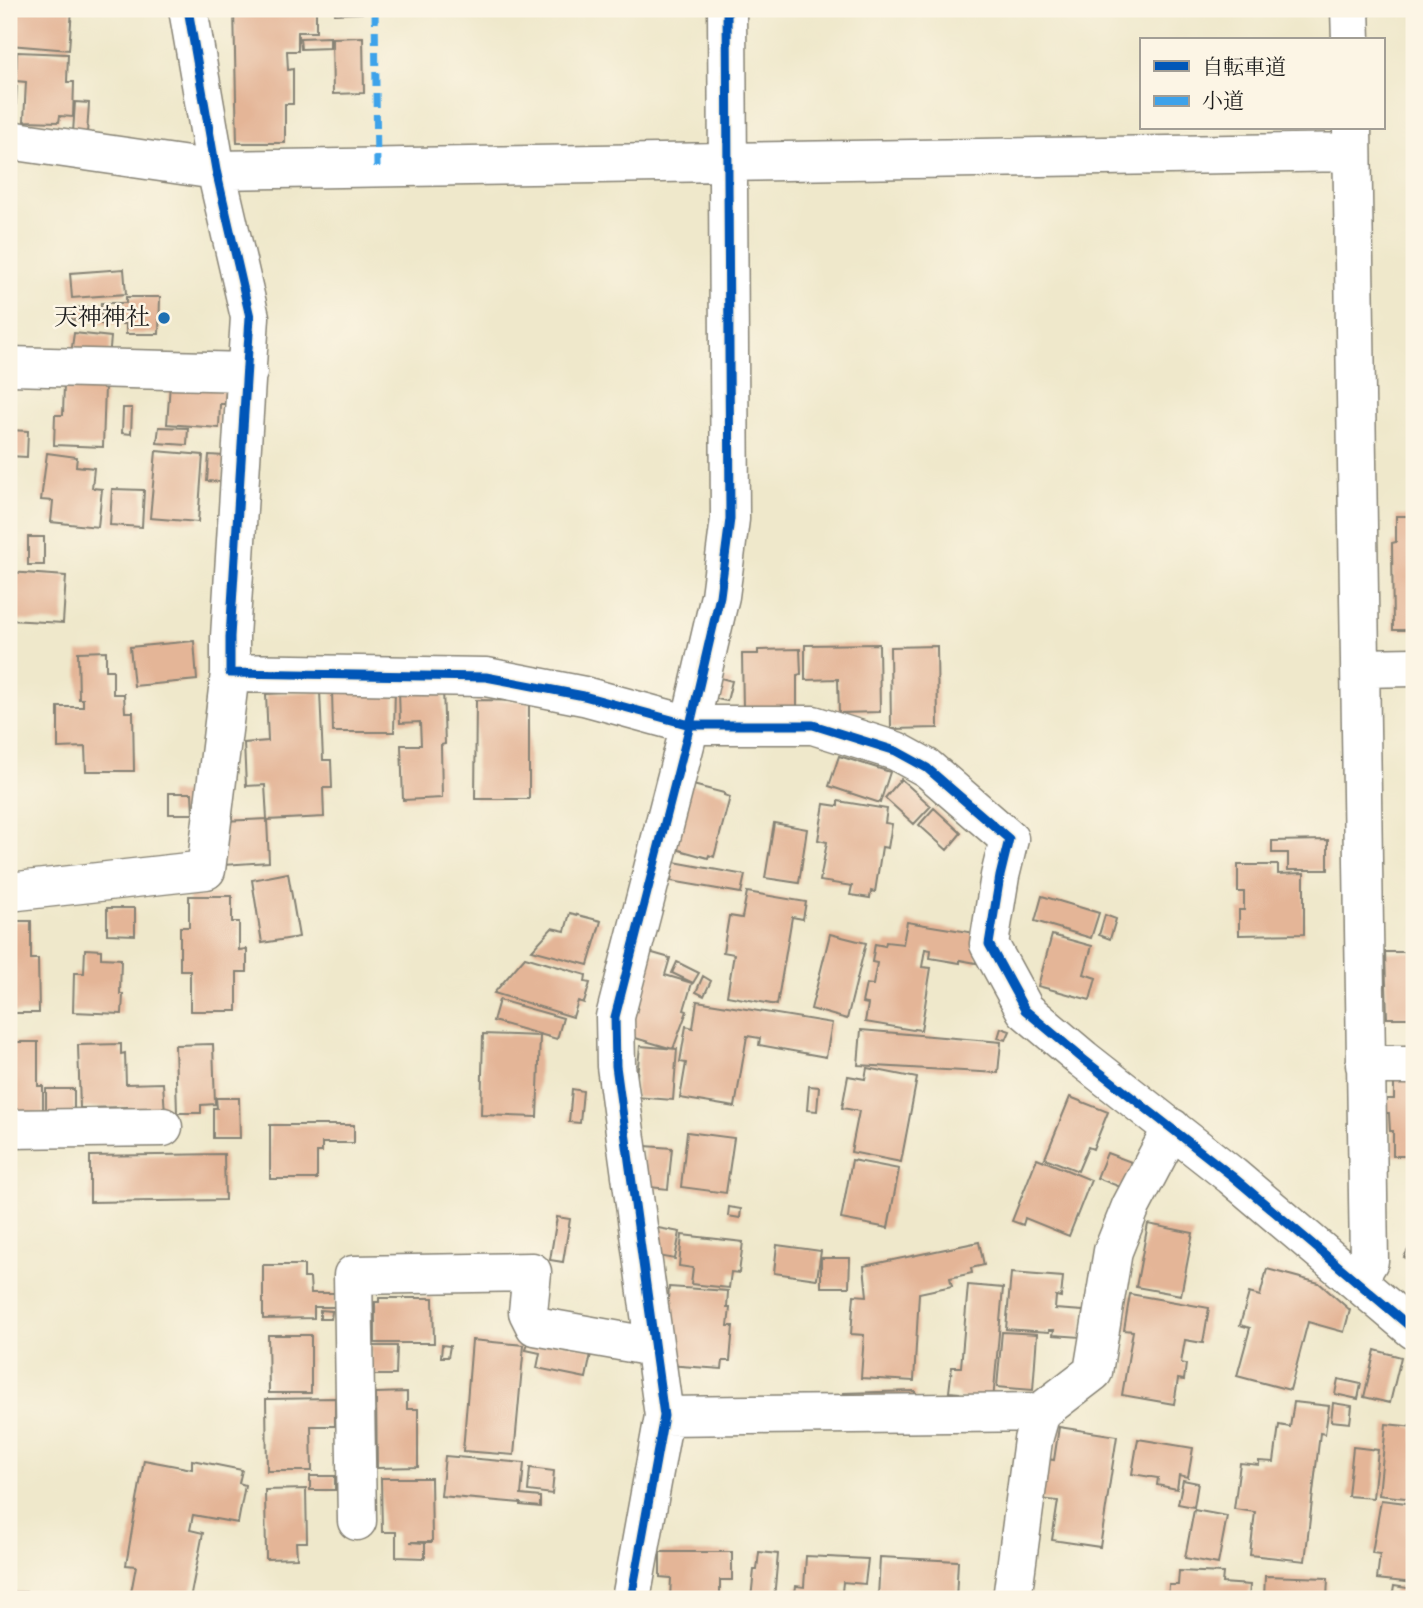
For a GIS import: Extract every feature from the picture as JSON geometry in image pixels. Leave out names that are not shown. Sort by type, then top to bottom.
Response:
[{"type":"street","points":[[9,892],[206,870],[230,673],[250,317],[216,170],[188,9]]},
{"type":"street","points":[[631,1599],[664,1416],[616,1066],[615,1017],[690,725],[720,596],[730,519],[727,9]]},
{"type":"street","points":[[1350,9],[1351,38]]},
{"type":"street","points":[[9,140],[216,170],[729,161],[1352,140],[1369,1261],[1357,1281]]},
{"type":"street","points":[[9,366],[248,372]]},
{"type":"street","points":[[1360,668],[1414,667]]},
{"type":"street","points":[[230,673],[486,677],[584,696],[690,725],[813,725],[896,751],[928,768],[1009,839],[989,944],[1025,1010],[1414,1329]]},
{"type":"street","points":[[1365,1065],[1414,1065]]},
{"type":"street","points":[[9,1129],[163,1127]]},
{"type":"street","points":[[1012,1599],[1033,1440],[1041,1412],[1093,1372],[1113,1251],[1131,1206],[1172,1128]]},
{"type":"street","points":[[357,1521],[353,1275],[532,1272],[528,1312],[535,1326],[654,1348]]},
{"type":"street","points":[[664,1416],[1041,1412]]},
{"type":"building","points":[[13,9],[72,9],[69,50],[10,45]]},
{"type":"building","points":[[234,9],[316,9],[316,32],[298,32],[298,51],[287,51],[288,70],[293,69],[293,104],[285,104],[285,143],[237,143]]},
{"type":"building","points":[[335,9],[362,9],[362,13],[335,14]]},
{"type":"building","points":[[330,37],[330,48],[301,49],[300,38]]},
{"type":"building","points":[[363,37],[364,93],[333,94],[332,38]]},
{"type":"building","points":[[17,52],[68,54],[67,82],[74,82],[73,117],[60,116],[59,122],[24,121],[26,82],[16,81]]},
{"type":"building","points":[[9,86],[17,86],[15,117],[9,117]]},
{"type":"building","points":[[75,102],[89,103],[87,134],[73,133]]},
{"type":"building","points":[[9,221],[15,221],[13,245],[9,245]]},
{"type":"building","points":[[124,269],[126,294],[72,298],[70,273]]},
{"type":"building","points":[[126,297],[160,297],[159,334],[126,334],[126,324],[101,324],[101,303],[126,303]]},
{"type":"building","points":[[88,307],[88,319],[72,320],[72,308]]},
{"type":"building","points":[[74,333],[111,337],[109,358],[71,354]]},
{"type":"building","points":[[64,384],[105,386],[103,447],[54,445],[55,415],[63,415]]},
{"type":"building","points":[[170,384],[226,387],[225,404],[220,404],[219,428],[167,424]]},
{"type":"building","points":[[123,408],[132,408],[131,434],[122,433]]},
{"type":"building","points":[[159,427],[188,428],[187,445],[157,443]]},
{"type":"building","points":[[9,430],[28,431],[27,457],[9,456]]},
{"type":"building","points":[[156,451],[203,455],[198,522],[150,518]]},
{"type":"building","points":[[47,453],[77,457],[76,466],[94,468],[92,488],[102,489],[98,527],[51,522],[53,501],[41,500]]},
{"type":"building","points":[[209,455],[224,456],[222,482],[207,481]]},
{"type":"building","points":[[112,489],[144,490],[142,527],[110,525]]},
{"type":"building","points":[[1396,516],[1414,516],[1414,630],[1393,630],[1392,543],[1396,542]]},
{"type":"building","points":[[28,537],[44,537],[44,565],[28,565]]},
{"type":"building","points":[[9,572],[66,576],[63,623],[9,620]]},
{"type":"building","points":[[194,641],[197,680],[134,686],[130,647]]},
{"type":"building","points":[[879,644],[880,712],[839,713],[838,679],[805,680],[805,645]]},
{"type":"building","points":[[937,646],[938,728],[891,729],[890,647]]},
{"type":"building","points":[[800,649],[801,674],[797,675],[797,707],[743,708],[742,654],[758,654],[758,650]]},
{"type":"building","points":[[106,651],[106,670],[113,670],[113,694],[124,694],[125,712],[133,712],[134,771],[86,771],[85,747],[58,748],[58,707],[83,707],[83,699],[79,699],[78,652]]},
{"type":"building","points":[[717,677],[732,681],[727,701],[712,698]]},
{"type":"building","points":[[395,688],[394,732],[333,732],[332,689]]},
{"type":"building","points":[[443,689],[445,744],[441,745],[442,798],[403,800],[401,745],[421,745],[420,722],[400,723],[399,690]]},
{"type":"building","points":[[320,691],[323,760],[331,760],[332,788],[323,788],[324,817],[267,820],[269,862],[223,865],[221,821],[267,819],[265,785],[246,786],[244,743],[268,741],[266,694]]},
{"type":"building","points":[[476,700],[529,701],[529,799],[475,799]]},
{"type":"building","points":[[839,756],[890,772],[880,803],[829,786]]},
{"type":"building","points":[[901,779],[931,806],[914,824],[885,798]]},
{"type":"building","points":[[689,784],[730,797],[714,857],[709,855],[708,858],[672,848]]},
{"type":"building","points":[[169,793],[192,793],[193,814],[169,814]]},
{"type":"building","points":[[838,801],[887,809],[885,823],[892,824],[888,848],[882,847],[875,892],[871,891],[870,898],[850,895],[852,886],[820,881],[827,842],[818,840],[824,804],[838,806]]},
{"type":"building","points":[[934,808],[961,833],[947,850],[919,825]]},
{"type":"building","points":[[774,823],[807,829],[799,883],[765,878]]},
{"type":"building","points":[[1328,840],[1328,870],[1288,870],[1288,853],[1272,853],[1272,841]]},
{"type":"building","points":[[674,862],[745,875],[741,893],[671,881]]},
{"type":"building","points":[[1238,865],[1278,865],[1278,874],[1304,873],[1304,934],[1239,935],[1239,910],[1244,910],[1244,892],[1238,892]]},
{"type":"building","points":[[288,873],[299,937],[262,943],[252,880]]},
{"type":"building","points":[[747,892],[806,902],[803,919],[792,917],[777,1005],[727,996],[734,954],[723,952],[729,916],[742,918]]},
{"type":"building","points":[[189,896],[232,896],[232,922],[239,922],[239,950],[247,949],[247,972],[237,972],[237,1011],[190,1011],[190,970],[180,970],[180,927],[189,927]]},
{"type":"building","points":[[1042,896],[1099,913],[1091,938],[1035,921]]},
{"type":"building","points":[[107,908],[135,908],[135,935],[107,934]]},
{"type":"building","points":[[570,913],[601,921],[588,965],[532,950],[552,928],[565,931]]},
{"type":"building","points":[[1105,915],[1116,919],[1110,939],[1099,935]]},
{"type":"building","points":[[9,921],[31,921],[31,959],[38,959],[39,1013],[9,1013]]},
{"type":"building","points":[[907,922],[981,934],[976,963],[930,958],[931,950],[925,949],[922,967],[931,968],[921,1030],[865,1022],[868,1004],[862,1003],[866,984],[873,985],[877,963],[872,962],[875,944],[903,944]]},
{"type":"building","points":[[830,934],[866,943],[847,1019],[811,1009]]},
{"type":"building","points":[[1052,935],[1092,946],[1084,974],[1096,978],[1090,1000],[1038,986]]},
{"type":"building","points":[[85,949],[101,950],[101,958],[121,959],[122,1014],[73,1012],[74,973],[84,973]]},
{"type":"building","points":[[649,952],[670,958],[665,975],[692,983],[684,1010],[687,1011],[673,1049],[625,1035]]},
{"type":"building","points":[[1385,952],[1414,952],[1414,1018],[1387,1018]]},
{"type":"building","points":[[525,957],[586,975],[585,982],[590,983],[584,1003],[578,1001],[573,1017],[494,993]]},
{"type":"building","points":[[677,962],[699,973],[693,983],[672,973]]},
{"type":"building","points":[[703,976],[711,981],[704,996],[696,992]]},
{"type":"building","points":[[499,1000],[563,1018],[557,1039],[493,1021]]},
{"type":"building","points":[[697,1001],[832,1023],[826,1057],[759,1045],[760,1038],[747,1036],[735,1107],[680,1098],[686,1063],[680,1062],[686,1026],[693,1028]]},
{"type":"building","points":[[1001,1028],[1010,1031],[1006,1040],[998,1038]]},
{"type":"building","points":[[861,1030],[1001,1042],[998,1073],[858,1065]]},
{"type":"building","points":[[483,1034],[540,1036],[537,1117],[481,1115]]},
{"type":"building","points":[[9,1042],[38,1042],[38,1086],[43,1086],[43,1113],[9,1113]]},
{"type":"building","points":[[121,1044],[121,1054],[125,1053],[126,1084],[163,1083],[165,1114],[127,1115],[127,1107],[80,1108],[78,1045]]},
{"type":"building","points":[[213,1044],[215,1104],[201,1105],[201,1113],[177,1113],[175,1045]]},
{"type":"building","points":[[640,1046],[677,1049],[673,1100],[635,1097]]},
{"type":"building","points":[[867,1068],[917,1078],[901,1162],[851,1152],[859,1111],[842,1108],[848,1076],[865,1079]]},
{"type":"building","points":[[1394,1076],[1414,1076],[1414,1156],[1393,1156],[1393,1131],[1390,1131],[1389,1113],[1386,1113],[1386,1099],[1394,1099]]},
{"type":"building","points":[[809,1086],[819,1087],[817,1111],[807,1110]]},
{"type":"building","points":[[46,1089],[74,1089],[74,1114],[46,1114]]},
{"type":"building","points":[[572,1089],[583,1091],[580,1123],[569,1122]]},
{"type":"building","points":[[1070,1097],[1108,1112],[1093,1149],[1088,1147],[1078,1171],[1045,1158]]},
{"type":"building","points":[[216,1098],[239,1098],[240,1138],[213,1138],[213,1108],[217,1108]]},
{"type":"building","points":[[270,1125],[354,1125],[354,1143],[322,1143],[322,1152],[317,1152],[317,1179],[270,1179]]},
{"type":"building","points":[[687,1132],[734,1138],[726,1193],[681,1187]]},
{"type":"building","points":[[645,1146],[672,1148],[668,1189],[641,1186]]},
{"type":"building","points":[[1107,1153],[1134,1163],[1123,1188],[1097,1178]]},
{"type":"building","points":[[224,1154],[225,1200],[90,1202],[90,1156]]},
{"type":"building","points":[[1037,1158],[1091,1180],[1069,1236],[1025,1218],[1023,1225],[1012,1221]]},
{"type":"building","points":[[852,1160],[899,1169],[888,1228],[841,1219]]},
{"type":"building","points":[[729,1207],[741,1209],[740,1218],[728,1216]]},
{"type":"building","points":[[557,1217],[570,1219],[563,1262],[550,1260]]},
{"type":"building","points":[[1148,1224],[1193,1233],[1181,1295],[1136,1287]]},
{"type":"building","points":[[658,1228],[680,1232],[675,1259],[653,1255]]},
{"type":"building","points":[[682,1235],[743,1242],[739,1273],[731,1272],[729,1288],[691,1284],[693,1268],[679,1266]]},
{"type":"building","points":[[1414,1239],[1414,1262],[1404,1257]]},
{"type":"building","points":[[979,1242],[984,1265],[971,1268],[972,1273],[950,1278],[952,1286],[919,1293],[914,1381],[861,1378],[864,1335],[851,1334],[854,1295],[867,1296],[864,1266]]},
{"type":"building","points":[[777,1245],[821,1251],[817,1279],[774,1273]]},
{"type":"building","points":[[821,1258],[850,1258],[849,1287],[821,1287]]},
{"type":"building","points":[[263,1265],[304,1265],[304,1278],[310,1278],[311,1293],[335,1293],[335,1307],[314,1307],[314,1318],[263,1319]]},
{"type":"building","points":[[1267,1269],[1319,1283],[1350,1310],[1344,1332],[1308,1322],[1290,1390],[1237,1376],[1250,1328],[1240,1325],[1249,1293],[1260,1296]]},
{"type":"building","points":[[1011,1273],[1063,1277],[1061,1297],[1056,1296],[1055,1309],[1083,1311],[1081,1337],[1053,1335],[1054,1330],[1049,1332],[1006,1329]]},
{"type":"building","points":[[968,1285],[1003,1288],[993,1401],[958,1398],[959,1393],[949,1392],[952,1367],[961,1367]]},
{"type":"building","points":[[669,1287],[728,1291],[728,1326],[733,1326],[730,1361],[723,1361],[722,1369],[667,1365]]},
{"type":"building","points":[[1130,1294],[1209,1308],[1203,1343],[1185,1340],[1181,1363],[1186,1364],[1184,1380],[1178,1379],[1174,1404],[1122,1395],[1133,1331],[1124,1330]]},
{"type":"building","points":[[379,1298],[433,1298],[434,1343],[375,1343],[375,1302],[379,1302]]},
{"type":"building","points":[[320,1310],[332,1311],[331,1319],[320,1319]]},
{"type":"building","points":[[1002,1332],[1037,1334],[1033,1390],[997,1387]]},
{"type":"building","points":[[268,1335],[311,1335],[311,1393],[269,1393]]},
{"type":"building","points":[[529,1337],[592,1349],[586,1378],[537,1368],[540,1353],[526,1350]]},
{"type":"building","points":[[472,1340],[524,1345],[514,1455],[463,1451]]},
{"type":"building","points":[[442,1345],[450,1346],[448,1357],[441,1357]]},
{"type":"building","points":[[371,1346],[397,1346],[396,1375],[371,1375]]},
{"type":"building","points":[[1375,1350],[1401,1357],[1390,1403],[1364,1397]]},
{"type":"building","points":[[1338,1379],[1361,1384],[1358,1399],[1335,1394]]},
{"type":"building","points":[[915,1391],[915,1402],[844,1404],[843,1393]]},
{"type":"building","points":[[407,1392],[407,1409],[418,1409],[418,1467],[377,1468],[376,1393]]},
{"type":"building","points":[[335,1398],[335,1426],[311,1426],[312,1471],[267,1471],[266,1399]]},
{"type":"building","points":[[1294,1402],[1329,1406],[1325,1434],[1320,1433],[1305,1561],[1250,1555],[1255,1512],[1234,1509],[1240,1463],[1259,1465],[1259,1461],[1274,1462],[1279,1425],[1290,1427]]},
{"type":"building","points":[[1333,1403],[1352,1406],[1350,1423],[1331,1421]]},
{"type":"building","points":[[1386,1424],[1414,1427],[1414,1499],[1379,1495]]},
{"type":"building","points":[[1059,1427],[1117,1436],[1100,1547],[1052,1540],[1058,1501],[1041,1499],[1047,1459],[1054,1460]]},
{"type":"building","points":[[1138,1439],[1193,1448],[1188,1477],[1179,1475],[1177,1489],[1157,1485],[1158,1478],[1132,1474]]},
{"type":"building","points":[[1353,1447],[1378,1450],[1373,1498],[1348,1496]]},
{"type":"building","points":[[445,1456],[524,1463],[521,1495],[540,1497],[540,1507],[441,1496]]},
{"type":"building","points":[[144,1460],[192,1469],[192,1460],[242,1470],[239,1483],[245,1485],[238,1523],[193,1515],[190,1530],[203,1533],[190,1599],[130,1598],[136,1566],[126,1565]]},
{"type":"building","points":[[530,1468],[554,1471],[552,1494],[528,1491]]},
{"type":"building","points":[[310,1476],[335,1476],[335,1490],[310,1490]]},
{"type":"building","points":[[381,1478],[431,1478],[432,1542],[410,1542],[425,1543],[425,1558],[396,1557],[396,1532],[382,1532]]},
{"type":"building","points":[[1183,1480],[1198,1483],[1194,1507],[1178,1504]]},
{"type":"building","points":[[306,1489],[307,1542],[296,1542],[297,1558],[266,1559],[265,1490]]},
{"type":"building","points":[[1381,1500],[1414,1504],[1414,1583],[1377,1579],[1380,1554],[1372,1553]]},
{"type":"building","points":[[1194,1510],[1227,1516],[1218,1564],[1185,1558]]},
{"type":"building","points":[[660,1552],[732,1552],[732,1580],[720,1580],[720,1599],[670,1599],[671,1578],[660,1577]]},
{"type":"building","points":[[759,1552],[778,1554],[774,1599],[751,1599]]},
{"type":"building","points":[[806,1556],[868,1559],[865,1584],[843,1582],[842,1592],[853,1593],[853,1599],[794,1599],[796,1586],[804,1587]]},
{"type":"building","points":[[880,1557],[958,1561],[956,1599],[878,1598]]},
{"type":"building","points":[[1179,1571],[1223,1573],[1222,1583],[1250,1585],[1249,1599],[1168,1599],[1169,1585],[1178,1585]]},
{"type":"building","points":[[1265,1576],[1328,1578],[1327,1599],[1264,1599]]},
{"type":"building","points":[[1394,1586],[1414,1589],[1414,1599],[1392,1599]]},
{"type":"building","points":[[9,1592],[27,1592],[27,1599],[9,1599]]},
{"type":"marked path","points":[[375,9],[377,167]]},
{"type":"cycle path","points":[[188,9],[216,170],[250,317],[230,673],[486,677],[584,696],[690,725],[813,725],[896,751],[927,768],[1009,839],[989,944],[1025,1010],[1232,1176],[1414,1330]]},
{"type":"cycle path","points":[[631,1599],[664,1416],[616,1066],[615,1017],[690,725],[720,596],[730,519],[727,9]]},
{"type":"place","name":"天神神社","points":[[164,318]]}]
